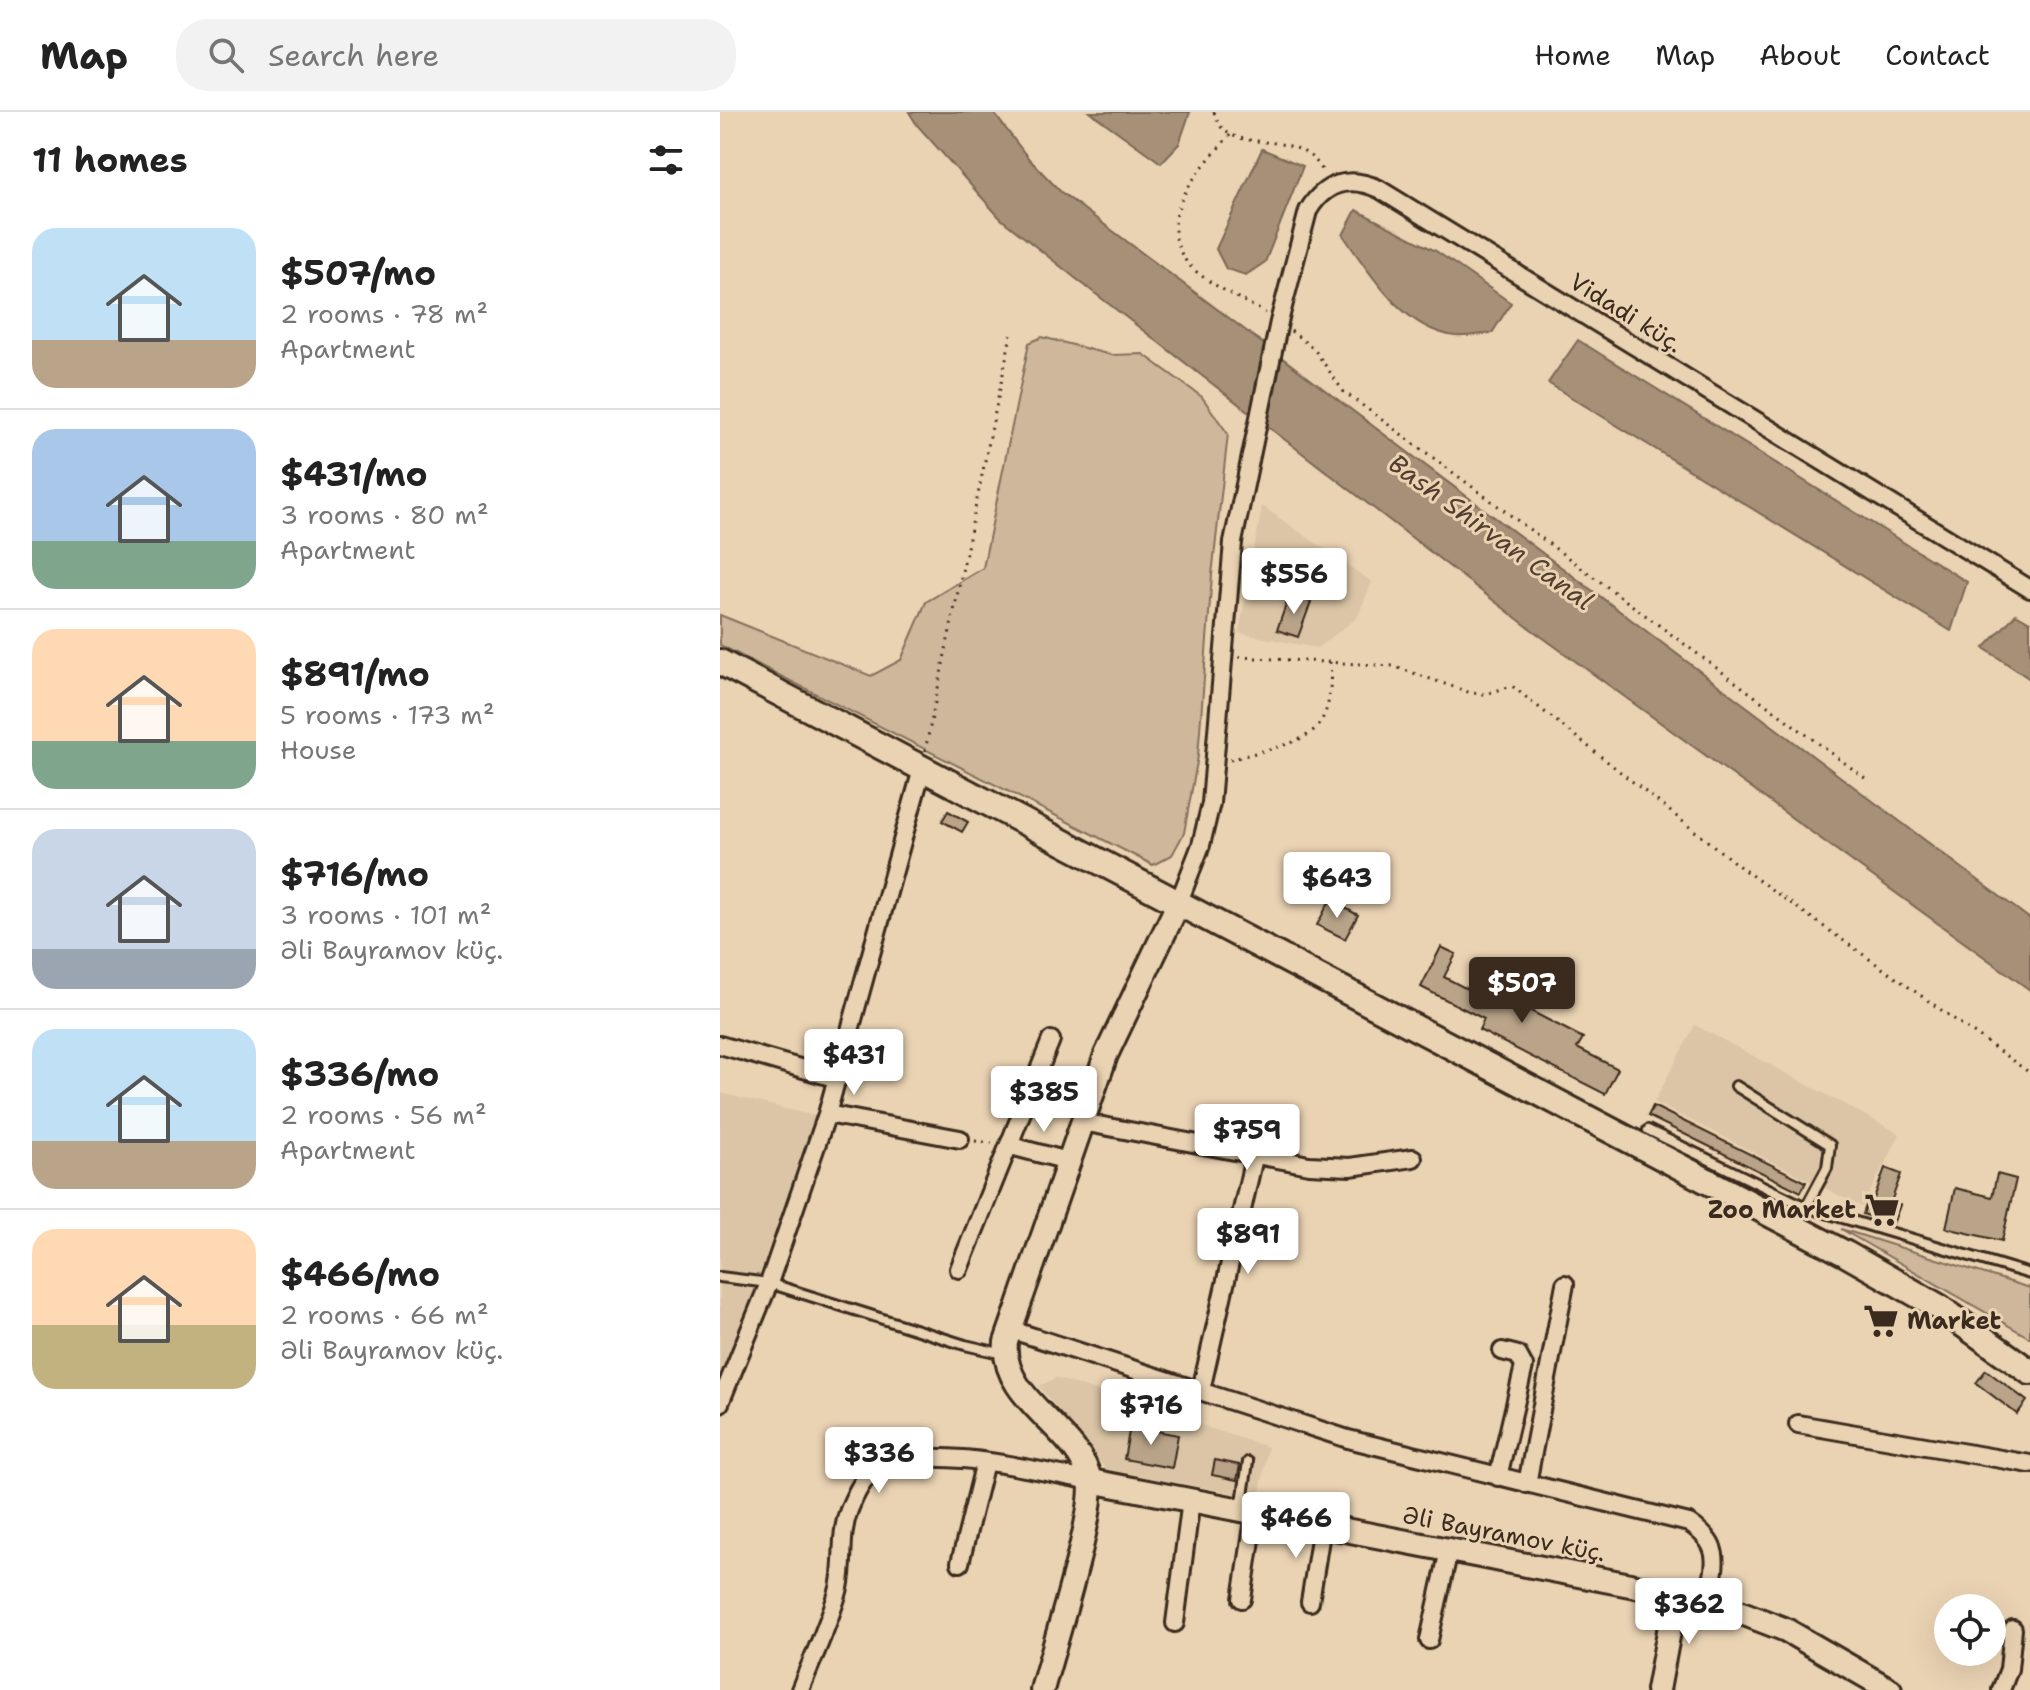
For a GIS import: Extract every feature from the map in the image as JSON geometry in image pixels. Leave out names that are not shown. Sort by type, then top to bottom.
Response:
[{"type":"main road","points":[[720,662],[1178,904],[1800,1218],[1939,1307],[2030,1372]]},
{"type":"street","name":"Vidadi küç.","points":[[1331,186],[1346,181],[1365,182],[1379,189],[2030,589]]},
{"type":"street","points":[[1042,1690],[1084,1530],[1091,1481],[1081,1460],[1007,1368],[1005,1354],[1009,1329],[1082,1122],[1123,1017],[1178,904],[1201,845],[1215,765],[1233,542],[1277,329],[1308,211],[1316,197],[1331,186]]},
{"type":"street","points":[[720,1403],[769,1283],[827,1114],[922,769]]},
{"type":"street","points":[[959,1269],[1051,1040]]},
{"type":"street","points":[[720,1045],[838,1079]]},
{"type":"street","points":[[827,1114],[960,1139]]},
{"type":"street","points":[[1082,1122],[1309,1165],[1350,1167],[1413,1158]]},
{"type":"street","points":[[1011,1146],[1068,1161]]},
{"type":"street","points":[[1201,1390],[1255,1153]]},
{"type":"street","points":[[1527,1484],[1565,1284]]},
{"type":"street","points":[[1009,1329],[1348,1439],[1689,1523],[1708,1536],[1715,1551],[1708,1600]]},
{"type":"street","points":[[1498,1477],[1524,1366],[1518,1355],[1502,1351]]},
{"type":"street","points":[[1798,1424],[2030,1464]]},
{"type":"street","points":[[800,1690],[840,1586],[841,1539],[849,1510],[862,1483],[875,1470],[896,1462],[955,1457],[1091,1481]]},
{"type":"street","points":[[960,1563],[985,1462]]},
{"type":"street","name":"Əli Bayramov küç.","points":[[1091,1481],[1708,1600],[1786,1630],[1890,1690]]},
{"type":"street","points":[[1175,1623],[1191,1500]]},
{"type":"street","points":[[1242,1599],[1248,1511]]},
{"type":"street","points":[[1310,1602],[1322,1526]]},
{"type":"street","points":[[1429,1640],[1449,1550]]},
{"type":"street","points":[[1658,1690],[1676,1594]]},
{"type":"street","points":[[2001,1690],[2009,1669],[2013,1629]]},
{"type":"lane","points":[[1736,1086],[1830,1145],[1827,1168],[1800,1218]]},
{"type":"lane","points":[[1648,1130],[1800,1218],[2030,1274]]},
{"type":"lane","points":[[720,1277],[769,1283],[986,1351],[1005,1354]]},
{"type":"lane","points":[[1248,1462],[1248,1511]]},
{"type":"path","points":[[1214,112],[1217,124],[1230,135],[1250,141],[1284,143],[1305,151],[1318,162],[1331,186]]},
{"type":"path","points":[[1230,135],[1193,179],[1180,204],[1176,230],[1183,258],[1277,329],[1314,349],[1343,391],[1869,781]]},
{"type":"path","points":[[922,769],[1011,335]]},
{"type":"path","points":[[1223,656],[1393,666],[1471,693],[1485,694],[1512,686],[1744,870],[2030,1073]]},
{"type":"path","points":[[1215,765],[1312,734],[1324,721],[1332,696],[1330,661]]},
{"type":"path","points":[[960,1139],[1011,1146]]},
{"type":"shaded area","points":[[1042,337],[1111,355],[1143,354],[1202,397],[1228,434],[1212,575],[1198,756],[1184,833],[1172,855],[1153,865],[720,645],[720,615],[871,676],[901,660],[926,602],[983,568],[1029,343]]},
{"type":"shaded area","points":[[1262,506],[1372,582],[1357,618],[1317,648],[1239,633]]},
{"type":"shaded area","points":[[1695,1025],[1900,1134],[1862,1207],[1654,1102]]},
{"type":"shaded area","points":[[720,1093],[815,1116],[749,1305],[720,1374]]},
{"type":"shaded area","points":[[1841,1229],[2030,1288],[2030,1338]]},
{"type":"shaded area","points":[[1056,1378],[1268,1447],[1259,1498],[1106,1469],[1039,1386]]},
{"type":"water","name":"Bash Shirvan Canal","points":[[909,112],[993,112],[1029,159],[1061,192],[2030,919],[2030,990],[1524,624],[1079,281],[1001,219],[917,125]]},
{"type":"water","points":[[1090,112],[1190,112],[1179,144],[1161,163]]},
{"type":"water","points":[[1262,149],[1303,166],[1265,262],[1246,275],[1226,269],[1216,249]]},
{"type":"water","points":[[1356,210],[1436,251],[1511,303],[1492,333],[1455,336],[1419,323],[1404,311],[1377,282],[1343,235]]},
{"type":"water","points":[[1578,340],[1967,582],[1951,631],[1548,383]]},
{"type":"water","points":[[2016,614],[2030,622],[2030,679],[1984,648]]},
{"type":"building","points":[[1290,594],[1311,602],[1298,637],[1277,630]]},
{"type":"building","points":[[948,811],[968,822],[962,832],[942,821]]},
{"type":"building","points":[[1330,900],[1358,915],[1345,939],[1317,925]]},
{"type":"building","points":[[1441,947],[1456,954],[1444,977],[1492,1002],[1507,973],[1536,988],[1525,1008],[1583,1038],[1577,1048],[1618,1069],[1605,1094],[1479,1030],[1484,1019],[1421,987]]},
{"type":"building","points":[[1653,1106],[1806,1182],[1801,1192],[1648,1116]]},
{"type":"building","points":[[1885,1168],[1901,1174],[1891,1202],[1900,1205],[1893,1224],[1863,1214],[1869,1197],[1874,1198]]},
{"type":"building","points":[[1997,1174],[2016,1179],[2002,1241],[1946,1228],[1955,1188],[1992,1197]]},
{"type":"building","points":[[1986,1370],[2027,1401],[2017,1414],[1976,1383]]},
{"type":"building","points":[[1130,1426],[1178,1435],[1172,1468],[1124,1459]]},
{"type":"building","points":[[1215,1460],[1240,1465],[1237,1480],[1212,1475]]},
{"type":"place","name":"Zoo Market","points":[[1882,1210]]},
{"type":"place","name":"Market","points":[[1881,1321]]}]
